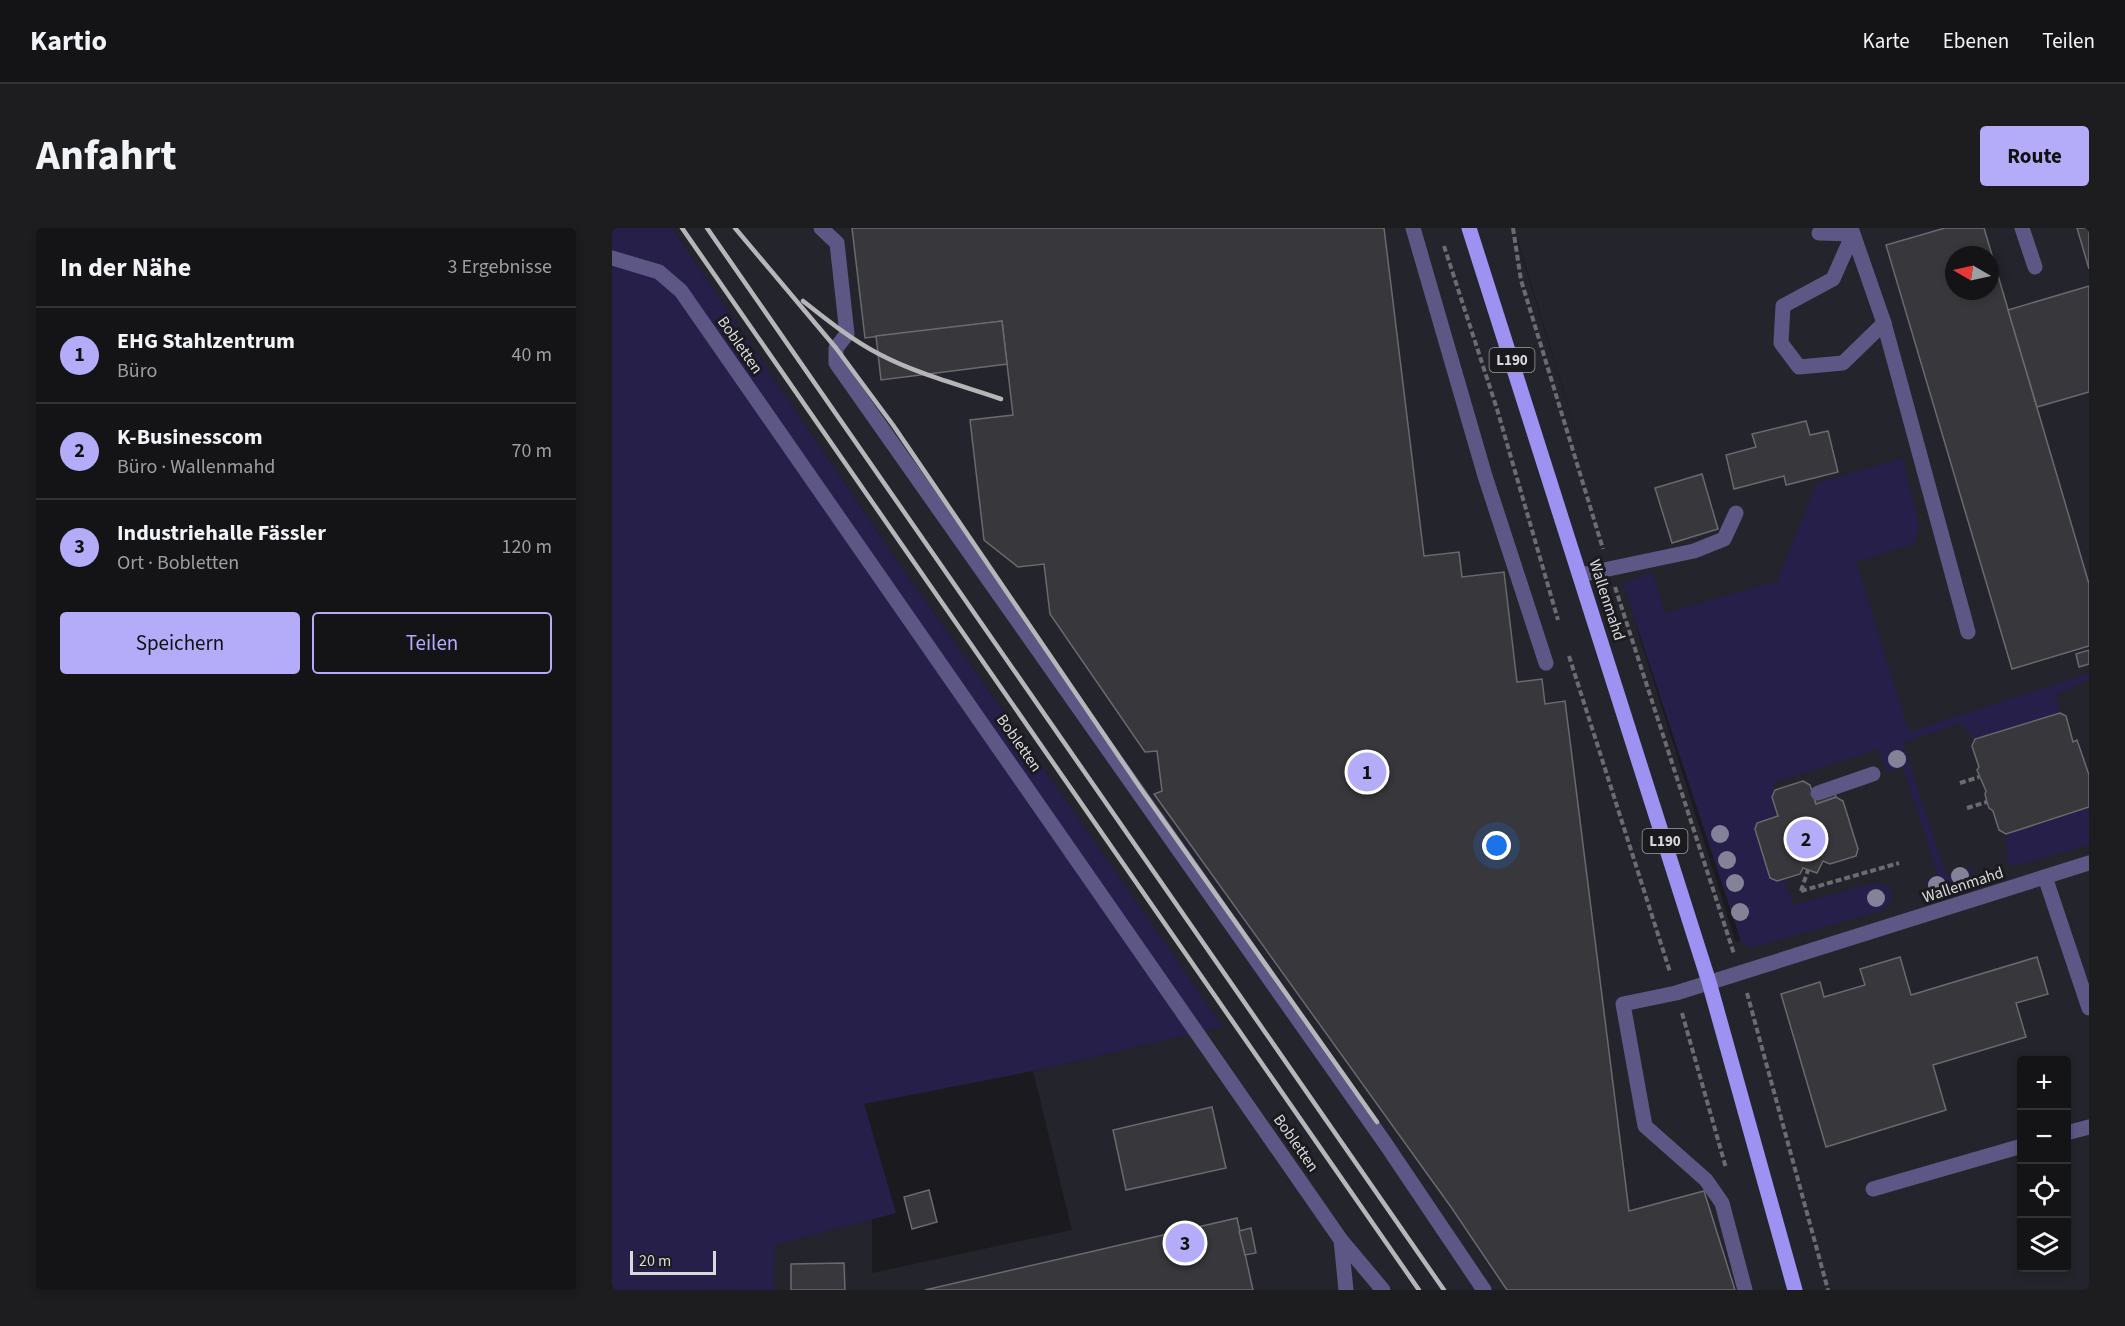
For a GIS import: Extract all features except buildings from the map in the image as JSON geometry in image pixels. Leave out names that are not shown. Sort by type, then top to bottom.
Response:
[{"type":"main road","name":"Wallenmahd","points":[[1469,228],[1709,982],[1796,1290]]},
{"type":"street","points":[[821,228],[837,243],[847,334],[836,348],[836,363],[1385,1143],[1484,1290]]},
{"type":"street","points":[[1413,228],[1485,476],[1546,663]]},
{"type":"street","points":[[2022,228],[2035,267]]},
{"type":"street","points":[[1819,234],[1852,231]]},
{"type":"street","points":[[1852,231],[1833,279],[1783,306],[1781,343],[1799,368],[1843,363],[1884,323]]},
{"type":"street","points":[[1852,231],[1884,323],[1968,632]]},
{"type":"street","name":"Bobletten","points":[[612,258],[659,272],[681,291],[1341,1240],[1346,1290]]},
{"type":"street","points":[[1580,575],[1694,551],[1724,539],[1736,513]]},
{"type":"street","points":[[1818,793],[1873,774]]},
{"type":"street","name":"Wallenmahd","points":[[1709,982],[2089,862]]},
{"type":"street","points":[[2045,877],[2089,1008]]},
{"type":"street","points":[[1709,982],[1676,993],[1623,1004],[1645,1126],[1706,1180],[1722,1203],[1745,1290]]},
{"type":"street","points":[[2071,1132],[2089,1127]]},
{"type":"street","points":[[1873,1189],[2017,1147]]},
{"type":"street","points":[[1341,1240],[1383,1290]]},
{"type":"path","points":[[1441,239],[1497,409],[1559,626]]},
{"type":"path","points":[[1566,648],[1654,917]]},
{"type":"path","points":[[1960,783],[1979,777]]},
{"type":"path","points":[[1968,808],[1987,802]]},
{"type":"path","points":[[1808,870],[1801,891],[1899,862]]},
{"type":"path","points":[[1752,1009],[1828,1290]]},
{"type":"shaded area","points":[[612,228],[672,228],[905,572],[1223,1027],[1033,1071],[864,1104],[896,1213],[775,1245],[774,1290],[612,1290]]},
{"type":"shaded area","points":[[672,228],[1513,228],[1595,493],[1514,228],[2089,228],[2089,1290],[774,1290],[774,1245],[872,1219],[872,1273],[1072,1230],[1033,1071],[1222,1027],[905,572]],"holes":[[[1637,629],[1741,940],[1736,943]]]},
{"type":"shaded area","points":[[1902,458],[1919,523],[1915,543],[1856,562],[1909,732],[2089,673],[2089,680],[2057,694],[2060,713],[1975,739],[1960,723],[1903,743],[1946,875],[1972,868],[1972,878],[1969,881],[1937,890],[1922,882],[1938,877],[1903,767],[1886,772],[1879,749],[1773,783],[1775,790],[1772,797],[1778,816],[1758,823],[1755,829],[1770,878],[1777,881],[1785,879],[1793,905],[1874,883],[1890,888],[1892,898],[1883,910],[1750,948],[1741,941],[1623,584],[1652,572],[1665,613],[1777,581],[1817,483]]},
{"type":"shaded area","points":[[2089,807],[2089,845],[2014,866],[2007,862],[2006,834]]},
{"type":"railway","points":[[682,228],[1419,1290]]},
{"type":"railway","points":[[707,228],[1444,1290]]},
{"type":"railway","points":[[735,228],[836,348],[893,425],[1139,786],[1377,1122]]},
{"type":"railway","points":[[803,301],[849,336],[893,361],[1001,399]]},
{"type":"place","name":"EHG Stahlzentrum","points":[[1367,772]]},
{"type":"place","name":"K-Businesscom","points":[[1806,839]]},
{"type":"place","name":"Industriehalle Fässler","points":[[1185,1243]]}]
